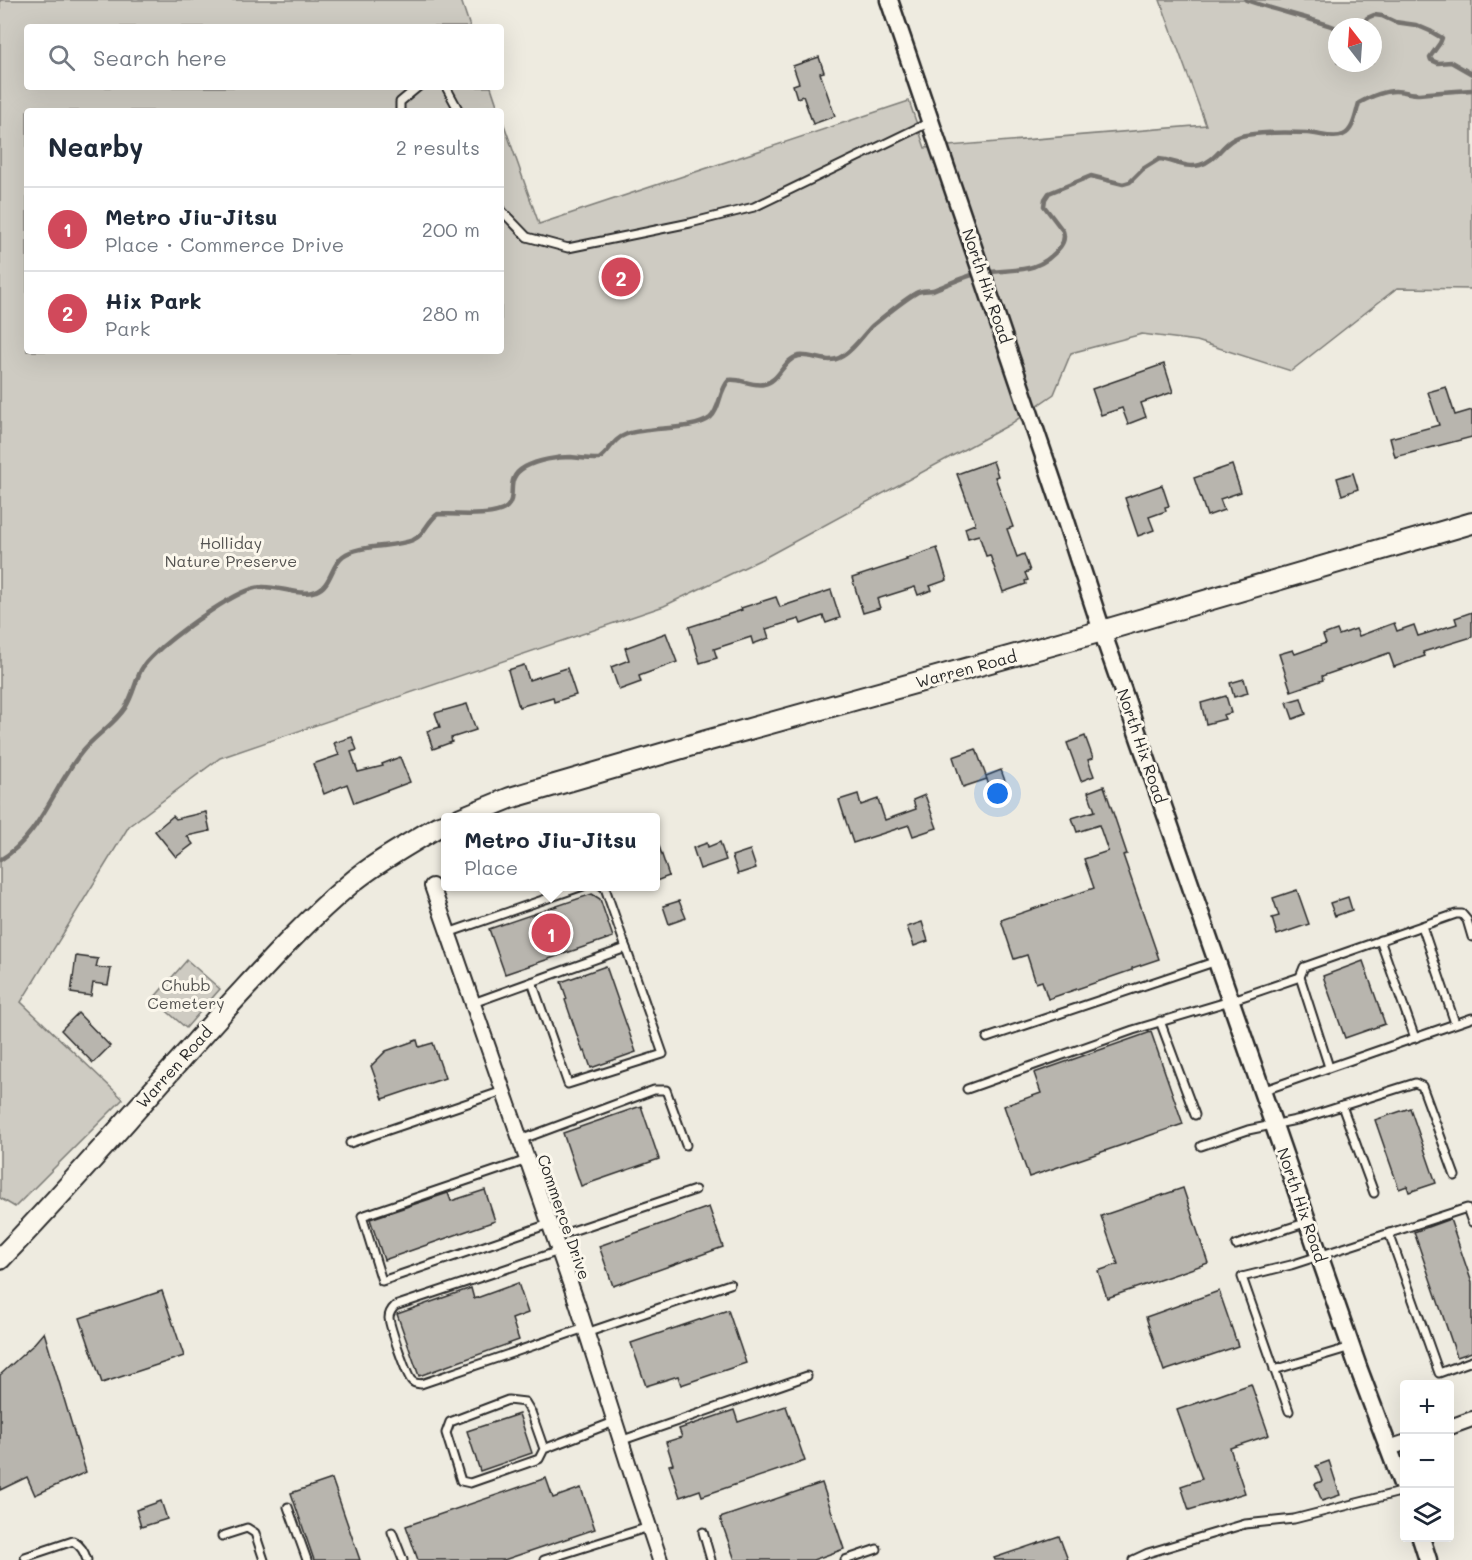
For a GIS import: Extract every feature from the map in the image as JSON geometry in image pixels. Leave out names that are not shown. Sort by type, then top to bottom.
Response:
[{"type":"main road","name":"Warren Road","points":[[473,813],[510,798],[706,741],[1102,631],[1472,523]]},
{"type":"main road","name":"Warren Road","points":[[0,1259],[312,917],[351,883],[387,857],[441,826]]},
{"type":"street","name":"North Hix Road","points":[[889,0],[992,299],[1102,631],[1351,1347],[1397,1445],[1404,1488]]},
{"type":"street","name":"Commerce Drive","points":[[432,886],[586,1330],[660,1560]]},
{"type":"street","points":[[1454,1425],[1472,1419]]},
{"type":"street","points":[[1422,1542],[1428,1560]]},
{"type":"lane","points":[[400,108],[400,102],[414,90]]},
{"type":"lane","points":[[448,90],[457,108]]},
{"type":"lane","points":[[504,213],[527,237],[568,248],[690,223],[754,207],[930,122]]},
{"type":"lane","points":[[448,933],[569,891]]},
{"type":"lane","points":[[532,982],[568,1084],[663,1054],[606,891]]},
{"type":"lane","points":[[1329,1067],[1300,977],[1302,970],[1308,965],[1460,913],[1466,918],[1472,937]]},
{"type":"lane","points":[[1422,926],[1455,1023]]},
{"type":"lane","points":[[1380,940],[1415,1038]]},
{"type":"lane","points":[[472,1003],[626,948]]},
{"type":"lane","points":[[987,1038],[1216,961]]},
{"type":"lane","points":[[967,1089],[1160,1022],[1300,977]]},
{"type":"lane","points":[[1262,1091],[1472,1017]]},
{"type":"lane","points":[[1160,1022],[1195,1115]]},
{"type":"lane","points":[[1201,1146],[1248,1130],[1301,1119],[1415,1083],[1422,1086],[1455,1176]]},
{"type":"lane","points":[[520,1140],[654,1090],[666,1090],[686,1145]]},
{"type":"lane","points":[[350,1143],[503,1091]]},
{"type":"lane","points":[[1342,1106],[1374,1193]]},
{"type":"lane","points":[[527,1160],[362,1216],[382,1281],[554,1237],[695,1190]]},
{"type":"lane","points":[[1289,1411],[1242,1277],[1291,1265],[1467,1208],[1472,1222]]},
{"type":"lane","points":[[1236,1245],[1308,1222]]},
{"type":"lane","points":[[1389,1233],[1439,1373],[1472,1361]]},
{"type":"lane","points":[[554,1237],[390,1310],[389,1317],[411,1380],[421,1384],[730,1284]]},
{"type":"lane","points":[[1274,1370],[1351,1347]]},
{"type":"lane","points":[[620,1441],[807,1376]]},
{"type":"lane","points":[[544,1449],[531,1412],[525,1402],[508,1400],[450,1422],[446,1433],[461,1481],[470,1483],[539,1459],[544,1449],[614,1422]]},
{"type":"lane","points":[[1132,1560],[1148,1553],[1245,1524],[1294,1519],[1400,1491]]},
{"type":"lane","points":[[288,1507],[307,1560]]},
{"type":"lane","points":[[544,1560],[649,1527]]},
{"type":"lane","points":[[222,1536],[247,1528],[255,1533],[264,1560]]},
{"type":"lane","points":[[392,1532],[403,1560]]},
{"type":"lane","points":[[703,1532],[711,1560]]},
{"type":"lane","points":[[25,1557],[73,1541],[83,1550],[87,1560]]},
{"type":"lane","points":[[845,1560],[877,1549]]},
{"type":"green space","name":"Holliday Nature Preserve","points":[[0,0],[461,0],[469,24],[24,24],[24,90],[492,90],[498,108],[24,108],[24,354],[504,354],[504,125],[539,224],[909,101],[925,148],[1206,125],[1160,0],[1472,0],[1472,289],[1397,288],[1291,371],[1197,341],[1142,334],[1071,353],[1054,394],[1009,425],[766,557],[664,606],[220,758],[129,826],[21,1002],[123,1099],[15,1207],[0,1198]]},
{"type":"green space","name":"Chubb Cemetery","points":[[187,960],[220,989],[186,1028],[153,999]]},
{"type":"building","points":[[819,57],[824,72],[820,73],[835,116],[813,124],[803,96],[797,98],[793,85],[799,83],[793,66]]},
{"type":"building","points":[[1164,364],[1173,392],[1141,403],[1146,417],[1128,424],[1122,408],[1101,415],[1092,389]]},
{"type":"building","points":[[1446,387],[1455,415],[1472,410],[1472,437],[1395,457],[1390,438],[1439,425],[1428,392]]},
{"type":"building","points":[[993,461],[998,476],[995,477],[1013,527],[1007,529],[1017,557],[1024,554],[1030,571],[1025,573],[1028,580],[1025,581],[1026,584],[1003,592],[990,555],[986,556],[979,535],[968,538],[965,528],[975,522],[957,474]]},
{"type":"building","points":[[1232,465],[1241,492],[1220,499],[1224,510],[1207,516],[1194,478]]},
{"type":"building","points":[[1353,473],[1358,489],[1342,495],[1337,478]]},
{"type":"building","points":[[1162,485],[1169,506],[1165,507],[1166,511],[1149,517],[1154,530],[1138,536],[1125,498]]},
{"type":"building","points":[[937,548],[947,580],[930,586],[932,590],[918,595],[915,587],[877,599],[880,608],[863,613],[852,578]]},
{"type":"building","points":[[831,590],[840,618],[826,623],[823,616],[801,624],[799,619],[766,629],[769,638],[753,644],[751,637],[714,649],[717,658],[700,663],[689,627],[776,597],[780,607]]},
{"type":"building","points":[[1472,612],[1472,637],[1423,652],[1425,656],[1394,667],[1389,653],[1322,676],[1323,680],[1291,691],[1279,654],[1293,650],[1295,654],[1326,643],[1323,635],[1337,630],[1339,635],[1356,629],[1359,636],[1394,623],[1397,631],[1414,625],[1418,636],[1457,624],[1455,618]]},
{"type":"building","points":[[666,633],[677,662],[639,676],[641,682],[619,690],[611,667],[629,660],[625,648]]},
{"type":"building","points":[[524,665],[529,680],[567,668],[576,695],[554,702],[553,697],[519,707],[508,670]]},
{"type":"building","points":[[1244,679],[1248,693],[1234,697],[1230,683]]},
{"type":"building","points":[[1226,696],[1231,713],[1223,715],[1225,719],[1206,724],[1201,703]]},
{"type":"building","points":[[1301,698],[1306,714],[1293,719],[1287,702]]},
{"type":"building","points":[[467,704],[476,730],[451,738],[452,742],[433,749],[427,731],[440,727],[435,713]]},
{"type":"building","points":[[1085,736],[1093,758],[1088,760],[1094,776],[1081,781],[1067,743]]},
{"type":"building","points":[[352,737],[357,750],[351,752],[358,772],[383,766],[382,764],[400,757],[410,782],[354,803],[347,784],[324,794],[313,764],[339,755],[334,743]]},
{"type":"building","points":[[976,749],[986,776],[1001,770],[1008,789],[992,794],[987,779],[963,787],[953,757]]},
{"type":"building","points":[[1104,786],[1127,854],[1123,855],[1159,959],[1048,999],[1042,981],[1036,983],[1027,955],[1014,959],[1001,920],[1094,888],[1084,859],[1108,851],[1099,825],[1077,832],[1072,818],[1095,811],[1088,792]]},
{"type":"building","points":[[858,794],[861,805],[878,799],[885,820],[916,809],[913,800],[925,795],[937,828],[913,836],[909,825],[853,843],[839,800]]},
{"type":"building","points":[[206,812],[210,831],[187,836],[193,844],[176,857],[155,831],[173,816],[176,819]]},
{"type":"building","points":[[720,842],[726,860],[700,869],[693,848],[707,843],[708,847]]},
{"type":"building","points":[[660,849],[669,876],[660,879]]},
{"type":"building","points":[[750,850],[756,868],[738,874],[732,856]]},
{"type":"building","points":[[1297,890],[1309,924],[1277,935],[1272,918],[1279,916],[1273,898]]},
{"type":"building","points":[[592,894],[600,899],[613,937],[505,974],[489,929]]},
{"type":"building","points":[[1348,897],[1352,910],[1335,916],[1330,903]]},
{"type":"building","points":[[679,901],[686,918],[669,924],[663,906]]},
{"type":"building","points":[[922,922],[928,941],[914,946],[907,927]]},
{"type":"building","points":[[76,956],[98,959],[96,967],[111,969],[108,985],[93,983],[91,996],[71,993]]},
{"type":"building","points":[[1363,961],[1385,1024],[1345,1038],[1323,976]]},
{"type":"building","points":[[606,966],[636,1052],[591,1068],[585,1051],[583,1052],[561,982]]},
{"type":"building","points":[[78,1013],[110,1046],[93,1063],[61,1030]]},
{"type":"building","points":[[1151,1032],[1183,1124],[1029,1177],[1004,1106],[1041,1093],[1034,1073]]},
{"type":"building","points":[[417,1040],[419,1047],[433,1043],[445,1078],[383,1099],[371,1066],[386,1051]]},
{"type":"building","points":[[641,1106],[659,1159],[581,1186],[563,1133]]},
{"type":"building","points":[[1410,1108],[1436,1183],[1409,1192],[1407,1186],[1399,1189],[1375,1120]]},
{"type":"building","points":[[1183,1188],[1208,1263],[1107,1298],[1098,1271],[1118,1264],[1101,1216]]},
{"type":"building","points":[[485,1190],[495,1221],[384,1260],[370,1219],[448,1193],[451,1201]]},
{"type":"building","points":[[709,1207],[723,1247],[613,1286],[599,1246]]},
{"type":"building","points":[[1450,1219],[1472,1283],[1472,1352],[1457,1357],[1414,1232]]},
{"type":"building","points":[[518,1283],[528,1313],[512,1319],[519,1340],[419,1376],[397,1314],[471,1288],[474,1299]]},
{"type":"building","points":[[162,1291],[184,1356],[102,1383],[80,1318]]},
{"type":"building","points":[[1219,1291],[1238,1346],[1164,1371],[1146,1317]]},
{"type":"building","points":[[728,1310],[746,1363],[681,1385],[678,1376],[646,1386],[631,1343]]},
{"type":"building","points":[[44,1332],[86,1472],[35,1495],[27,1477],[0,1490],[0,1375]]},
{"type":"building","points":[[1251,1384],[1269,1435],[1230,1448],[1245,1493],[1189,1510],[1181,1486],[1202,1479],[1177,1410]]},
{"type":"building","points":[[786,1406],[805,1461],[702,1496],[700,1490],[680,1497],[669,1465],[673,1464],[666,1442],[682,1437],[679,1429],[734,1410],[738,1422]]},
{"type":"building","points":[[519,1414],[532,1453],[480,1471],[467,1431]]},
{"type":"building","points":[[1329,1461],[1340,1495],[1322,1501],[1315,1484],[1322,1481],[1316,1466]]},
{"type":"building","points":[[546,1478],[553,1498],[581,1488],[595,1529],[504,1560],[418,1560],[406,1526]]},
{"type":"building","points":[[332,1479],[360,1560],[314,1560],[291,1493]]},
{"type":"building","points":[[822,1483],[844,1549],[813,1560],[735,1560],[720,1518]]},
{"type":"building","points":[[161,1501],[167,1519],[141,1527],[136,1510]]},
{"type":"building","points":[[1059,1536],[1068,1560],[995,1560],[994,1558]]},
{"type":"waterway","points":[[1246,0],[1328,25]]},
{"type":"waterway","points":[[1367,18],[1374,15],[1382,16],[1395,22],[1416,25],[1430,31],[1442,38],[1430,57],[1431,60],[1438,63],[1451,62],[1472,74]]},
{"type":"waterway","points":[[0,860],[26,838],[81,753],[125,708],[141,670],[148,661],[196,621],[239,594],[262,587],[304,593],[316,591],[325,585],[339,560],[350,552],[413,540],[438,514],[494,513],[507,507],[510,503],[514,477],[525,467],[560,458],[599,459],[614,442],[627,434],[702,422],[713,414],[729,380],[764,384],[774,379],[789,361],[799,356],[834,360],[853,348],[872,326],[918,292],[933,290],[972,275],[1019,270],[1041,264],[1051,257],[1064,239],[1063,231],[1044,206],[1049,193],[1091,176],[1123,184],[1130,182],[1143,169],[1159,159],[1190,166],[1200,165],[1212,159],[1232,140],[1246,135],[1292,132],[1339,136],[1350,130],[1359,103],[1385,92],[1419,94],[1472,90]]},
{"type":"place","name":"Hix Park","points":[[621,277]]},
{"type":"place","name":"Metro Jiu-Jitsu","points":[[551,933]]}]
